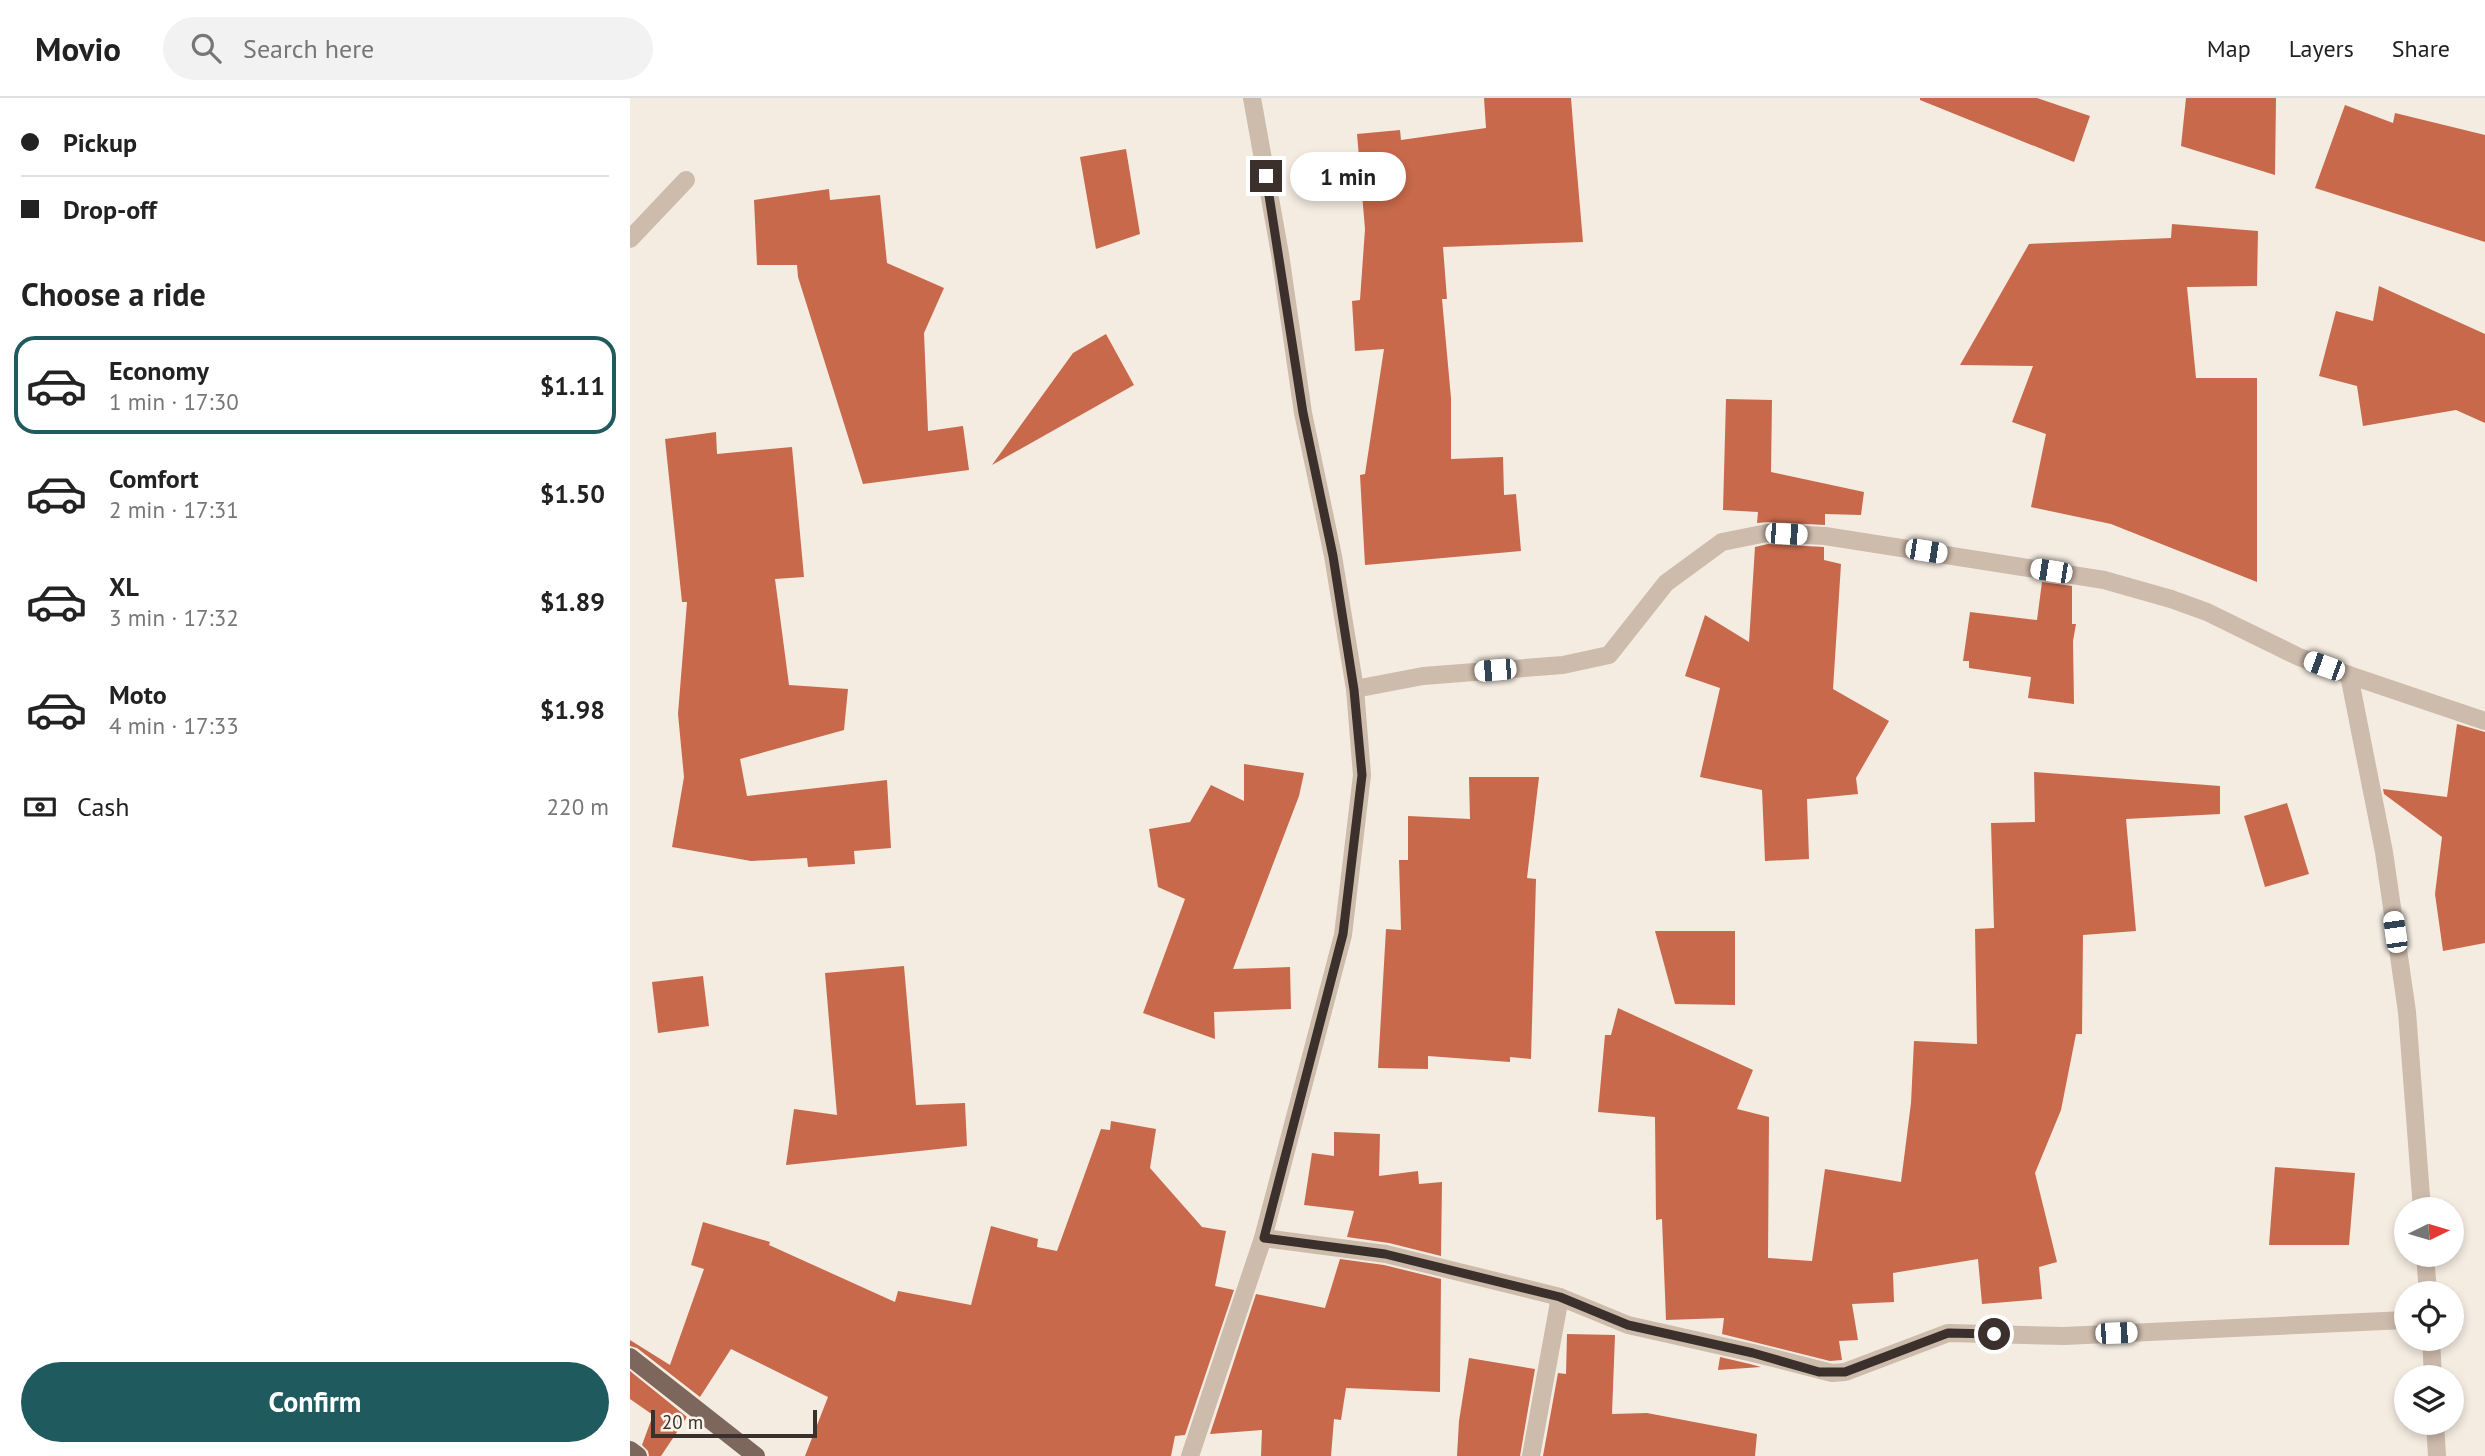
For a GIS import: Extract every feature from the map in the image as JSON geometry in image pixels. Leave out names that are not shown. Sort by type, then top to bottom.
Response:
[{"type":"main road","points":[[630,1357],[756,1456]]},
{"type":"main road","points":[[630,1450],[638,1456]]},
{"type":"street","points":[[1190,1456],[1264,1238],[1343,934],[1362,775],[1354,690],[1333,556],[1303,413],[1280,254],[1252,98]]},
{"type":"street","points":[[630,239],[686,180]]},
{"type":"street","points":[[1354,690],[1423,676],[1563,665],[1609,655],[1666,583],[1722,542],[1767,533],[1825,536],[2104,579],[2207,612],[2299,657],[2485,721]]},
{"type":"street","points":[[2348,675],[2384,852],[2405,998],[2421,1197]]},
{"type":"street","points":[[1264,1238],[1385,1254],[1560,1297],[1628,1325],[1832,1373],[1845,1372],[1948,1333],[2064,1336],[2394,1321]]},
{"type":"street","points":[[1531,1456],[1560,1297]]},
{"type":"street","points":[[2436,1435],[2437,1456]]},
{"type":"building","points":[[1484,98],[1571,98],[1583,242],[1443,247],[1447,299],[1442,299],[1451,398],[1451,459],[1503,457],[1504,495],[1516,494],[1521,551],[1365,565],[1360,475],[1365,474],[1384,349],[1355,351],[1352,301],[1360,300],[1365,229],[1357,134],[1400,130],[1401,140],[1486,128]]},
{"type":"building","points":[[1920,98],[2037,98],[2090,116],[2074,162]]},
{"type":"building","points":[[2186,98],[2276,98],[2275,175],[2181,146]]},
{"type":"building","points":[[2345,105],[2393,123],[2395,113],[2485,135],[2485,242],[2315,188]]},
{"type":"building","points":[[1126,149],[1140,234],[1096,249],[1080,157]]},
{"type":"building","points":[[829,189],[830,200],[880,195],[887,263],[944,288],[924,333],[928,431],[963,426],[969,470],[863,484],[798,277],[797,265],[757,265],[754,200]]},
{"type":"building","points":[[2172,224],[2258,231],[2257,286],[2187,287],[2196,378],[2257,378],[2257,582],[2111,524],[2031,507],[2046,434],[2012,422],[2033,366],[1960,365],[2029,244],[2171,238]]},
{"type":"building","points":[[2379,286],[2485,334],[2485,423],[2456,410],[2363,426],[2357,386],[2319,376],[2336,311],[2373,321]]},
{"type":"building","points":[[1106,334],[1134,385],[992,465],[1073,353]]},
{"type":"building","points":[[1726,399],[1772,400],[1771,472],[1864,492],[1861,515],[1825,514],[1825,525],[1757,523],[1758,512],[1723,510]]},
{"type":"building","points":[[716,432],[717,454],[792,447],[804,577],[775,579],[789,685],[848,689],[844,730],[740,759],[747,796],[887,780],[891,848],[854,851],[855,864],[808,867],[807,858],[751,861],[672,847],[684,777],[678,714],[687,602],[682,602],[665,439]]},
{"type":"building","points":[[1768,544],[1824,547],[1824,560],[1841,564],[1833,689],[1889,721],[1856,778],[1858,794],[1807,799],[1809,859],[1765,861],[1762,790],[1700,777],[1720,688],[1685,676],[1705,615],[1749,642],[1755,547]]},
{"type":"building","points":[[2042,582],[2072,586],[2072,624],[2076,624],[2073,641],[2074,704],[2028,698],[2031,677],[1969,668],[1969,661],[1963,661],[1970,612],[2037,620]]},
{"type":"building","points":[[2457,724],[2485,732],[2485,943],[2443,951],[2435,894],[2442,837],[2384,794],[2383,789],[2447,797]]},
{"type":"building","points":[[1244,764],[1304,773],[1299,796],[1233,969],[1290,967],[1291,1009],[1214,1012],[1215,1039],[1143,1013],[1185,899],[1158,887],[1149,829],[1190,822],[1211,785],[1244,801]]},
{"type":"building","points":[[2034,772],[2220,786],[2220,814],[2126,819],[2136,931],[2083,935],[2082,1034],[2076,1034],[2061,1110],[2035,1173],[2057,1262],[2039,1267],[2042,1299],[1982,1304],[1978,1259],[1893,1273],[1894,1302],[1852,1304],[1858,1340],[1839,1341],[1842,1360],[1830,1361],[1722,1334],[1724,1318],[1666,1320],[1662,1219],[1656,1220],[1655,1117],[1598,1112],[1605,1035],[1611,1035],[1618,1008],[1753,1070],[1737,1109],[1769,1117],[1768,1258],[1812,1261],[1825,1169],[1901,1182],[1911,1103],[1914,1041],[1977,1044],[1975,929],[1994,928],[1991,823],[2035,822]]},
{"type":"building","points":[[1469,777],[1539,777],[1527,878],[1536,879],[1531,1059],[1510,1057],[1510,1062],[1428,1056],[1428,1069],[1378,1068],[1386,929],[1401,930],[1399,860],[1408,860],[1408,816],[1470,819]]},
{"type":"building","points":[[2287,803],[2309,874],[2265,887],[2244,816]]},
{"type":"building","points":[[1655,931],[1735,931],[1735,1005],[1675,1004]]},
{"type":"building","points":[[904,966],[916,1105],[965,1103],[967,1146],[786,1165],[794,1109],[837,1115],[825,973]]},
{"type":"building","points":[[703,976],[709,1026],[658,1033],[652,982]]},
{"type":"building","points":[[1111,1121],[1156,1129],[1150,1168],[1202,1227],[1226,1231],[1215,1286],[1234,1290],[1185,1435],[1175,1436],[1171,1456],[805,1456],[828,1397],[731,1349],[700,1397],[637,1348],[630,1346],[630,1340],[670,1365],[704,1269],[691,1265],[703,1222],[770,1242],[769,1245],[895,1302],[898,1291],[971,1305],[991,1226],[1038,1239],[1037,1247],[1057,1251],[1101,1129],[1110,1130]]},
{"type":"building","points":[[1334,1132],[1380,1134],[1379,1176],[1418,1171],[1419,1184],[1442,1182],[1441,1256],[1389,1243],[1347,1237],[1354,1211],[1304,1205],[1312,1153],[1334,1156]]},
{"type":"building","points":[[2275,1167],[2355,1173],[2349,1245],[2269,1245]]},
{"type":"building","points":[[1340,1259],[1384,1265],[1441,1279],[1440,1392],[1346,1388],[1341,1420],[1334,1419],[1331,1456],[1261,1456],[1262,1430],[1210,1434],[1256,1294],[1325,1308]]},
{"type":"building","points":[[1567,1334],[1615,1335],[1612,1414],[1647,1413],[1757,1434],[1755,1456],[1543,1456],[1558,1373],[1566,1374]]},
{"type":"building","points":[[1720,1357],[1750,1364],[1761,1367],[1718,1370]]},
{"type":"building","points":[[1469,1358],[1535,1369],[1520,1456],[1457,1456],[1459,1421]]},
{"type":"building","points":[[630,1371],[687,1417],[661,1456],[649,1456],[642,1445],[653,1415],[630,1399]]},
{"type":"route","points":[[1266,176],[1303,413],[1333,556],[1354,690],[1362,775],[1343,934],[1264,1238],[1385,1254],[1560,1297],[1628,1325],[1753,1353],[1819,1372],[1845,1372],[1948,1333],[1994,1334]]}]
